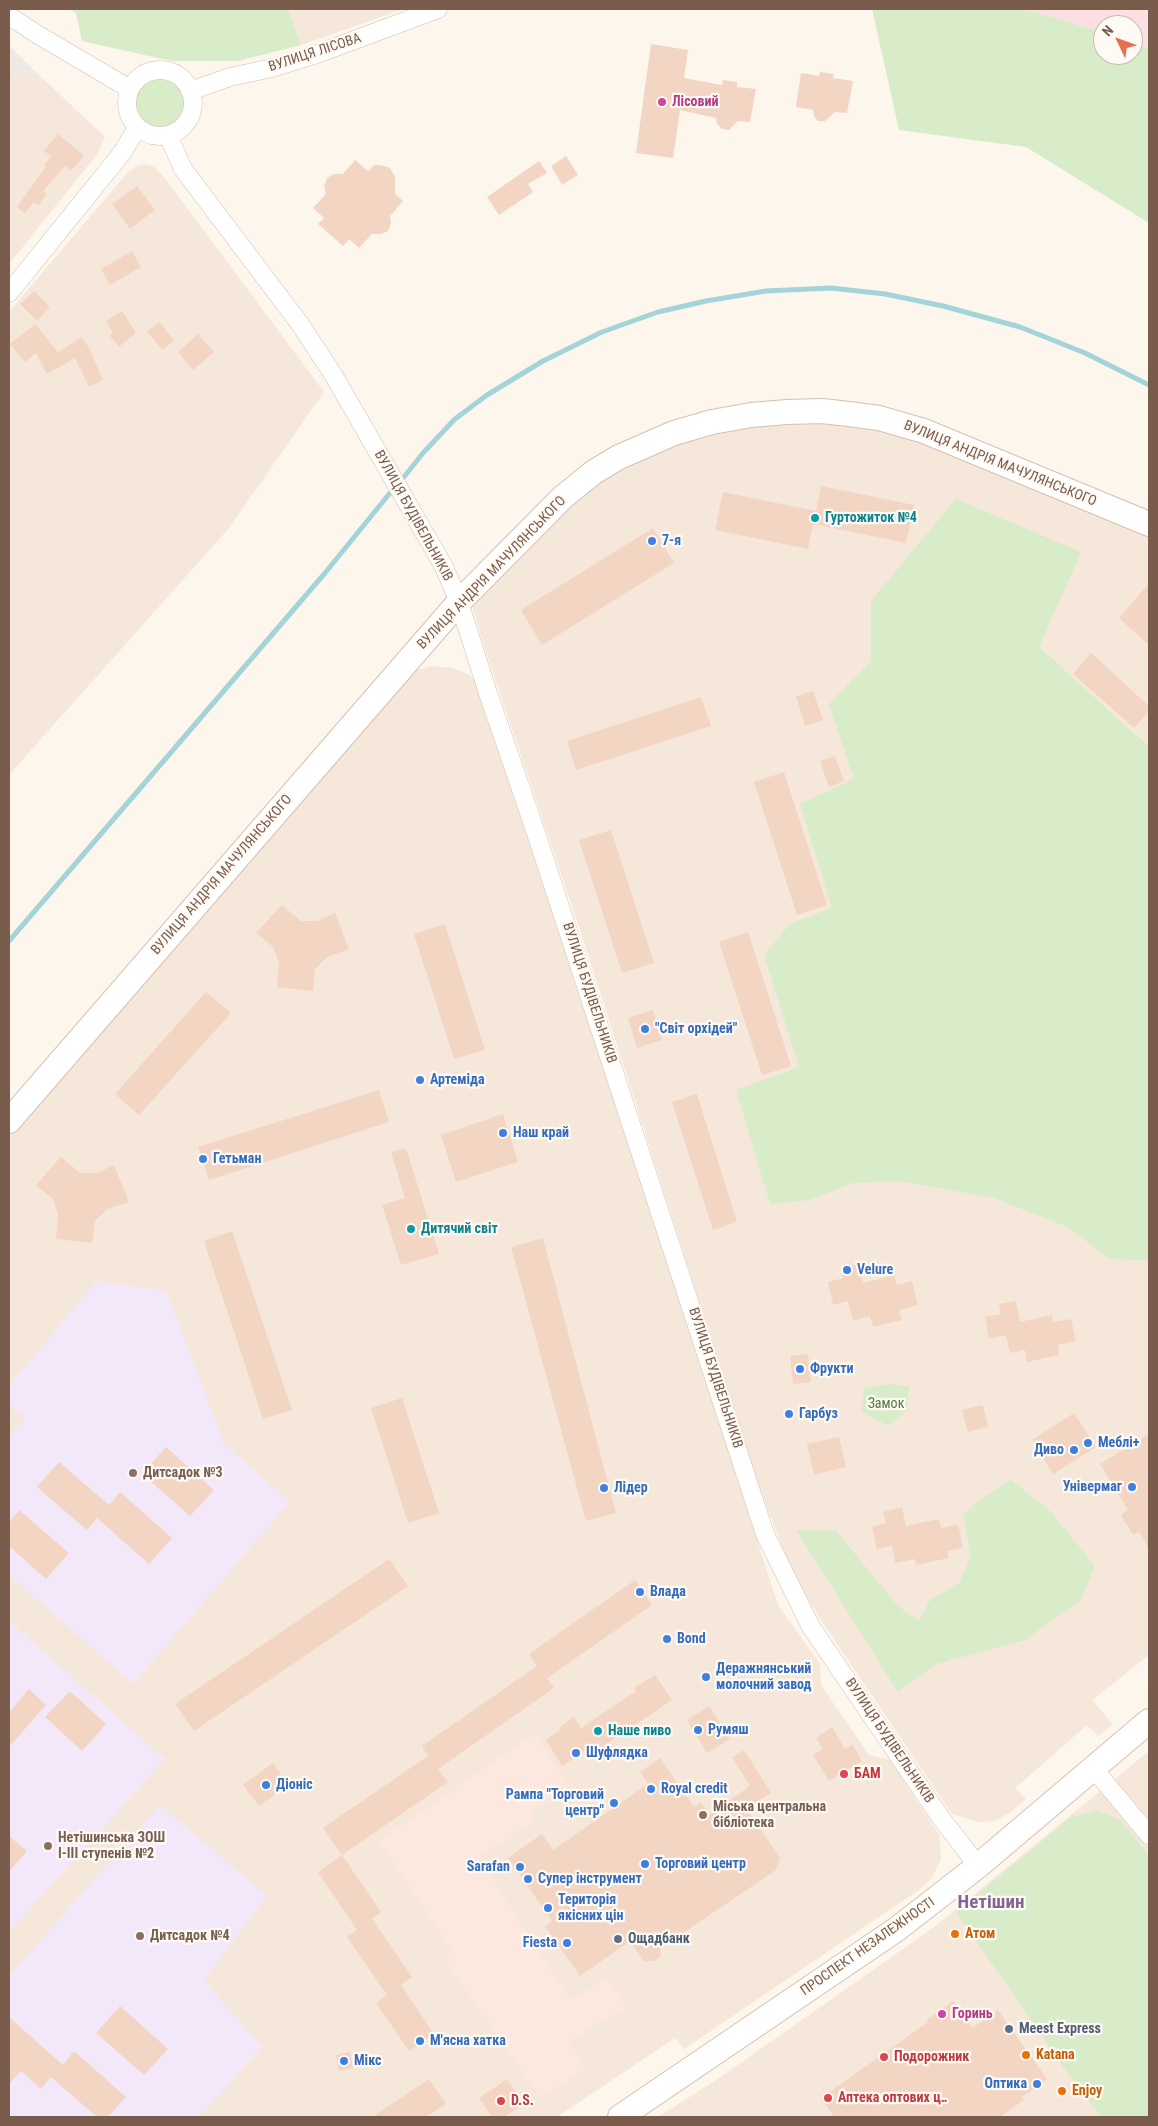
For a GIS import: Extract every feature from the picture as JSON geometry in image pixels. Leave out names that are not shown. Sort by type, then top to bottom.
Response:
[{"type":"street","name":"ВУЛИЦЯ ЛІСОВА","points":[[190,91],[230,77],[272,68],[314,55],[438,9]]},
{"type":"street","points":[[9,16],[130,89]]},
{"type":"street","points":[[155,71],[166,71],[176,75],[190,91],[192,101],[189,118],[178,130],[168,135],[153,136],[137,128],[127,109],[130,89],[136,80],[145,74],[155,71]]},
{"type":"street","points":[[9,293],[122,153],[137,128]]},
{"type":"street","name":"ВУЛИЦЯ БУДІВЕЛЬНИКІВ","points":[[168,135],[183,169],[300,324],[348,400],[437,555],[460,602],[488,693],[601,1029],[765,1534],[811,1626],[936,1810],[978,1866]]},
{"type":"street","name":"ВУЛИЦЯ АНДРІЯ МАЧУЛЯНСЬКОГО","points":[[9,1122],[460,602],[563,497],[594,472],[619,457],[674,433],[712,422],[751,415],[822,411],[879,418],[941,438],[1149,524]]},
{"type":"street","name":"ПРОСПЕКТ НЕЗАЛЕЖНОСТІ","points":[[620,2117],[897,1929],[978,1866],[1149,1721]]},
{"type":"street","points":[[1093,1768],[1149,1835]]},
{"type":"shaded area","points":[[288,9],[404,9],[301,45]]},
{"type":"shaded area","points":[[1000,9],[1149,9],[1149,49],[1143,47],[1143,15],[1093,15],[1093,30],[1034,11]]},
{"type":"shaded area","points":[[9,45],[37,73],[17,77],[9,70]]},
{"type":"shaded area","points":[[9,70],[17,77],[37,73],[105,137],[98,153],[9,264]]},
{"type":"shaded area","points":[[144,164],[153,166],[164,177],[324,392],[229,528],[9,775],[9,312],[128,172],[136,166]]},
{"type":"shaded area","points":[[822,420],[892,430],[1149,535],[1149,1655],[1092,1700],[1113,1724],[1098,1736],[1087,1725],[1015,1788],[1026,1799],[1011,1812],[995,1821],[978,1822],[952,1814],[819,1617],[792,1572],[755,1476],[584,942],[484,646],[472,605],[575,500],[619,466],[710,430]]},
{"type":"shaded area","points":[[432,666],[453,668],[470,675],[477,683],[778,1605],[820,1664],[821,1685],[869,1755],[890,1760],[939,1835],[941,1859],[932,1878],[919,1890],[684,2049],[675,2038],[557,2117],[9,2117],[9,1135],[410,672]]},
{"type":"shaded area","name":"Дитсадок №3","points":[[96,1281],[166,1291],[224,1443],[290,1502],[133,1684],[9,1575],[9,1438],[25,1419],[9,1404],[9,1386]]},
{"type":"shaded area","name":"Нетішинська ЗОШ І-ІІІ ступенів №2","points":[[9,1621],[165,1759],[9,1932]]},
{"type":"shaded area","points":[[534,1734],[570,1786],[531,1813],[535,1821],[478,1858],[571,2000],[607,1979],[627,2006],[568,2042],[586,2068],[541,2098],[444,1958],[453,1951],[379,1841]]},
{"type":"shaded area","points":[[1149,1751],[1149,2117],[658,2117],[719,2078],[933,1928]]},
{"type":"shaded area","name":"Дитсадок №4","points":[[160,1805],[267,1896],[204,1980],[262,2047],[199,2117],[9,2117],[9,1976]]},
{"type":"green space","points":[[68,9],[288,9],[301,45],[238,61],[171,61],[82,41],[76,13]]},
{"type":"green space","points":[[872,9],[1000,9],[1034,11],[1093,30],[1093,65],[1143,65],[1143,47],[1149,49],[1149,223],[1026,147],[899,130]]},
{"type":"green space","points":[[160,79],[169,81],[177,86],[182,94],[184,103],[182,112],[177,120],[169,125],[160,127],[151,125],[143,120],[138,112],[136,103],[138,94],[143,86],[151,81]]},
{"type":"green space","points":[[956,499],[1081,552],[1039,647],[1149,747],[1149,1260],[1109,1259],[1070,1228],[994,1198],[899,1181],[853,1183],[810,1200],[770,1204],[736,1090],[799,1067],[764,955],[790,924],[832,908],[800,804],[854,779],[829,704],[871,661],[871,601]]},
{"type":"green space","name":"Замок","points":[[890,1384],[909,1387],[907,1410],[888,1426],[861,1411],[864,1388]]},
{"type":"green space","points":[[1011,1480],[1050,1511],[1095,1566],[1081,1600],[1025,1640],[936,1664],[898,1692],[796,1530],[836,1531],[898,1606],[919,1621],[930,1600],[959,1583],[971,1557],[963,1515],[983,1497]]},
{"type":"green space","points":[[1096,1810],[1121,1820],[1149,1856],[1149,2117],[1102,2117],[1076,2085],[956,1912],[1070,1818]]},
{"type":"building","name":"Лісовий","points":[[651,44],[688,50],[684,78],[722,85],[723,80],[737,82],[737,87],[756,89],[750,122],[738,121],[729,130],[722,129],[717,124],[716,118],[680,110],[673,158],[636,153]]},
{"type":"building","points":[[820,72],[834,74],[833,78],[853,81],[847,113],[835,112],[825,121],[818,121],[814,116],[813,110],[796,107],[801,73],[819,76]]},
{"type":"building","points":[[58,134],[84,156],[71,171],[65,166],[43,191],[47,194],[39,205],[34,202],[25,213],[17,207],[46,166],[44,165],[51,156],[44,151]]},
{"type":"building","points":[[566,156],[578,175],[562,185],[551,166]]},
{"type":"building","points":[[355,160],[368,171],[374,165],[390,168],[395,177],[395,194],[403,201],[390,216],[391,223],[388,231],[381,234],[372,234],[359,248],[349,239],[343,246],[318,224],[324,218],[313,208],[326,194],[324,186],[327,178],[334,174],[343,174]]},
{"type":"building","points":[[539,161],[547,173],[528,184],[533,192],[499,215],[487,197]]},
{"type":"building","points":[[137,186],[155,210],[130,229],[112,204]]},
{"type":"building","points":[[132,251],[141,267],[110,285],[101,269]]},
{"type":"building","points":[[34,291],[50,307],[37,321],[20,304]]},
{"type":"building","points":[[122,311],[136,333],[119,347],[110,336],[113,333],[106,321]]},
{"type":"building","points":[[159,322],[174,340],[163,350],[147,332]]},
{"type":"building","points":[[35,324],[58,352],[82,337],[103,380],[89,387],[75,358],[47,374],[36,353],[25,362],[10,344]]},
{"type":"building","points":[[198,334],[214,352],[193,370],[178,352]]},
{"type":"building","name":"Гуртожиток №4","points":[[821,486],[914,505],[906,543],[813,524],[808,549],[715,530],[723,492],[816,511]]},
{"type":"building","points":[[653,528],[674,563],[542,645],[521,610]]},
{"type":"building","points":[[1149,583],[1149,645],[1119,618]]},
{"type":"building","points":[[1091,653],[1149,706],[1149,711],[1134,728],[1073,674]]},
{"type":"building","points":[[813,691],[823,720],[805,726],[796,696]]},
{"type":"building","points":[[701,697],[711,726],[576,770],[567,741]]},
{"type":"building","points":[[835,756],[844,781],[829,787],[820,761]]},
{"type":"building","points":[[784,772],[827,905],[797,915],[754,782]]},
{"type":"building","points":[[611,830],[654,963],[622,973],[579,840]]},
{"type":"building","points":[[282,905],[301,921],[318,921],[335,913],[349,949],[327,957],[315,969],[313,991],[277,987],[279,963],[273,947],[256,933]]},
{"type":"building","points":[[445,924],[485,1050],[454,1059],[414,934]]},
{"type":"building","points":[[748,932],[791,1066],[762,1075],[719,942]]},
{"type":"building","points":[[206,992],[231,1013],[139,1115],[115,1094]]},
{"type":"building","name":"\"Світ орхідей\"","points":[[653,1010],[662,1040],[637,1048],[628,1018]]},
{"type":"building","points":[[379,1090],[389,1122],[209,1180],[198,1147]]},
{"type":"building","points":[[697,1094],[737,1222],[713,1230],[672,1102]]},
{"type":"building","points":[[503,1114],[518,1162],[456,1182],[441,1135]]},
{"type":"building","name":"Дитячий світ","points":[[406,1148],[439,1254],[401,1265],[382,1205],[405,1198],[391,1152]]},
{"type":"building","points":[[61,1157],[80,1173],[97,1173],[114,1165],[129,1202],[107,1209],[95,1221],[92,1243],[56,1239],[58,1215],[53,1199],[36,1185]]},
{"type":"building","points":[[232,1231],[292,1410],[263,1419],[204,1241]]},
{"type":"building","points":[[543,1238],[616,1513],[586,1521],[511,1247]]},
{"type":"building","points":[[858,1264],[863,1283],[894,1275],[897,1285],[912,1281],[918,1305],[899,1310],[902,1320],[873,1327],[870,1316],[853,1321],[848,1301],[833,1305],[828,1282],[843,1278],[841,1268]]},
{"type":"building","points":[[1016,1301],[1020,1322],[1052,1315],[1053,1322],[1071,1319],[1076,1341],[1058,1345],[1059,1355],[1027,1362],[1025,1350],[1010,1353],[1006,1335],[989,1339],[985,1317],[1001,1314],[999,1304]]},
{"type":"building","name":"Фрукти","points":[[808,1354],[811,1382],[793,1384],[790,1356]]},
{"type":"building","points":[[402,1398],[439,1513],[408,1523],[371,1408]]},
{"type":"building","points":[[983,1405],[988,1427],[968,1432],[962,1410]]},
{"type":"building","points":[[1074,1413],[1096,1447],[1053,1474],[1032,1440]]},
{"type":"building","name":"Універмаг","points":[[1149,1434],[1149,1549],[1139,1532],[1133,1535],[1121,1515],[1128,1510],[1100,1464]]},
{"type":"building","points":[[839,1437],[846,1467],[814,1475],[807,1444]]},
{"type":"building","points":[[166,1447],[214,1490],[190,1516],[142,1474]]},
{"type":"building","points":[[59,1462],[109,1505],[120,1492],[172,1538],[149,1564],[97,1518],[87,1530],[37,1487]]},
{"type":"building","points":[[902,1507],[906,1526],[939,1519],[941,1528],[958,1524],[963,1548],[947,1551],[949,1558],[916,1565],[915,1559],[895,1563],[892,1546],[877,1549],[872,1527],[886,1523],[883,1512]]},
{"type":"building","points":[[19,1510],[69,1553],[46,1579],[9,1546],[9,1522]]},
{"type":"building","points":[[389,1559],[408,1586],[194,1731],[175,1704]]},
{"type":"building","points":[[635,1580],[652,1605],[547,1678],[554,1688],[438,1769],[448,1782],[342,1855],[323,1828],[428,1756],[422,1746],[537,1666],[529,1654]]},
{"type":"building","points":[[655,1675],[672,1700],[592,1754],[589,1748],[562,1766],[546,1740],[574,1717],[581,1728],[636,1691],[634,1688]]},
{"type":"building","points":[[29,1689],[46,1705],[9,1747],[9,1712]]},
{"type":"building","points":[[70,1691],[106,1724],[82,1751],[45,1717]]},
{"type":"building","points":[[709,1706],[730,1739],[707,1753],[687,1720]]},
{"type":"building","points":[[832,1727],[845,1749],[853,1745],[862,1761],[829,1781],[813,1755],[823,1749],[816,1738]]},
{"type":"building","name":"Торговий центр","points":[[744,1750],[771,1793],[746,1808],[780,1858],[776,1870],[661,1948],[660,1957],[654,1961],[644,1961],[630,1941],[580,1976],[545,1926],[552,1921],[508,1858],[542,1834],[553,1850],[648,1784],[640,1772],[660,1758],[694,1807],[701,1802],[709,1815],[750,1786],[732,1757]]},
{"type":"building","name":"Діоніс","points":[[273,1763],[288,1785],[259,1806],[243,1785]]},
{"type":"building","points":[[9,1836],[27,1851],[9,1872]]},
{"type":"building","points":[[342,1855],[381,1912],[372,1919],[412,1977],[401,1985],[434,2034],[409,2051],[376,2003],[387,1995],[347,1937],[357,1930],[318,1872]]},
{"type":"building","points":[[953,2001],[973,2028],[998,2010],[1047,2079],[1022,2097],[1024,2100],[1000,2117],[834,2117],[821,2098],[928,2022],[927,2020]]},
{"type":"building","points":[[120,2006],[168,2049],[144,2075],[96,2033]]},
{"type":"building","points":[[9,2017],[63,2065],[74,2051],[126,2097],[108,2117],[97,2117],[51,2077],[41,2089],[21,2071],[9,2084]]},
{"type":"building","name":"Мікс","points":[[350,2052],[353,2068],[339,2071],[336,2055]]},
{"type":"building","points":[[429,2079],[446,2104],[426,2117],[372,2117]]},
{"type":"building","name":"D.S.","points":[[507,2079],[524,2104],[504,2117],[492,2117],[479,2098]]},
{"type":"waterway","points":[[400,482],[423,453],[455,419],[487,395],[543,361],[602,332],[658,312],[706,301],[766,291],[831,288],[885,294],[943,306],[1020,327],[1085,353],[1149,385]]},
{"type":"waterway","points":[[9,941],[325,573],[394,488]]},
{"type":"place","name":"Лісовий","points":[[662,102]]},
{"type":"place","name":"Гуртожиток №4","points":[[815,518]]},
{"type":"place","name":"7-я","points":[[652,541]]},
{"type":"place","name":"\"Світ орхідей\"","points":[[645,1029]]},
{"type":"place","name":"Артеміда","points":[[420,1080]]},
{"type":"place","name":"Наш край","points":[[503,1133]]},
{"type":"place","name":"Гетьман","points":[[203,1159]]},
{"type":"place","name":"Дитячий світ","points":[[411,1229]]},
{"type":"place","name":"Velure","points":[[847,1270]]},
{"type":"place","name":"Фрукти","points":[[800,1369]]},
{"type":"place","name":"Гарбуз","points":[[789,1414]]},
{"type":"place","name":"Меблі+","points":[[1088,1443]]},
{"type":"place","name":"Диво","points":[[1074,1450]]},
{"type":"place","name":"Дитсадок №3","points":[[133,1473]]},
{"type":"place","name":"Універмаг","points":[[1132,1487]]},
{"type":"place","name":"Лідер","points":[[604,1488]]},
{"type":"place","name":"Влада","points":[[640,1592]]},
{"type":"place","name":"Bond","points":[[667,1639]]},
{"type":"place","name":"Деражнянський молочний завод","points":[[706,1677]]},
{"type":"place","name":"Румяш","points":[[698,1730]]},
{"type":"place","name":"Наше пиво","points":[[598,1731]]},
{"type":"place","name":"Шуфлядка","points":[[576,1753]]},
{"type":"place","name":"БАМ","points":[[844,1774]]},
{"type":"place","name":"Діоніс","points":[[266,1785]]},
{"type":"place","name":"Royal credit","points":[[651,1789]]},
{"type":"place","name":"Рампа \"Торговий центр\"","points":[[614,1803]]},
{"type":"place","name":"Міська центральна бібліотека","points":[[703,1815]]},
{"type":"place","name":"Нетішинська ЗОШ І-ІІІ ступенів №2","points":[[48,1846]]},
{"type":"place","name":"Торговий центр","points":[[645,1864]]},
{"type":"place","name":"Sarafan","points":[[520,1867]]},
{"type":"place","name":"Супер інструмент","points":[[528,1879]]},
{"type":"place","name":"Територія якісних цін","points":[[548,1908]]},
{"type":"place","name":"Атом","points":[[955,1934]]},
{"type":"place","name":"Дитсадок №4","points":[[140,1936]]},
{"type":"place","name":"Ощадбанк","points":[[618,1939]]},
{"type":"place","name":"Fiesta","points":[[567,1943]]},
{"type":"place","name":"Горинь","points":[[942,2014]]},
{"type":"place","name":"Meest Express","points":[[1009,2029]]},
{"type":"place","name":"М'ясна хатка","points":[[420,2041]]},
{"type":"place","name":"Katana","points":[[1026,2055]]},
{"type":"place","name":"Подорожник","points":[[884,2057]]},
{"type":"place","name":"Мікс","points":[[344,2061]]},
{"type":"place","name":"Оптика","points":[[1037,2084]]},
{"type":"place","name":"Enjoy","points":[[1062,2091]]},
{"type":"place","name":"Аптека оптових ц‥","points":[[828,2098]]},
{"type":"place","name":"D.S.","points":[[501,2101]]},
{"type":"district","name":"Нетішин","points":[[991,1903]]}]
